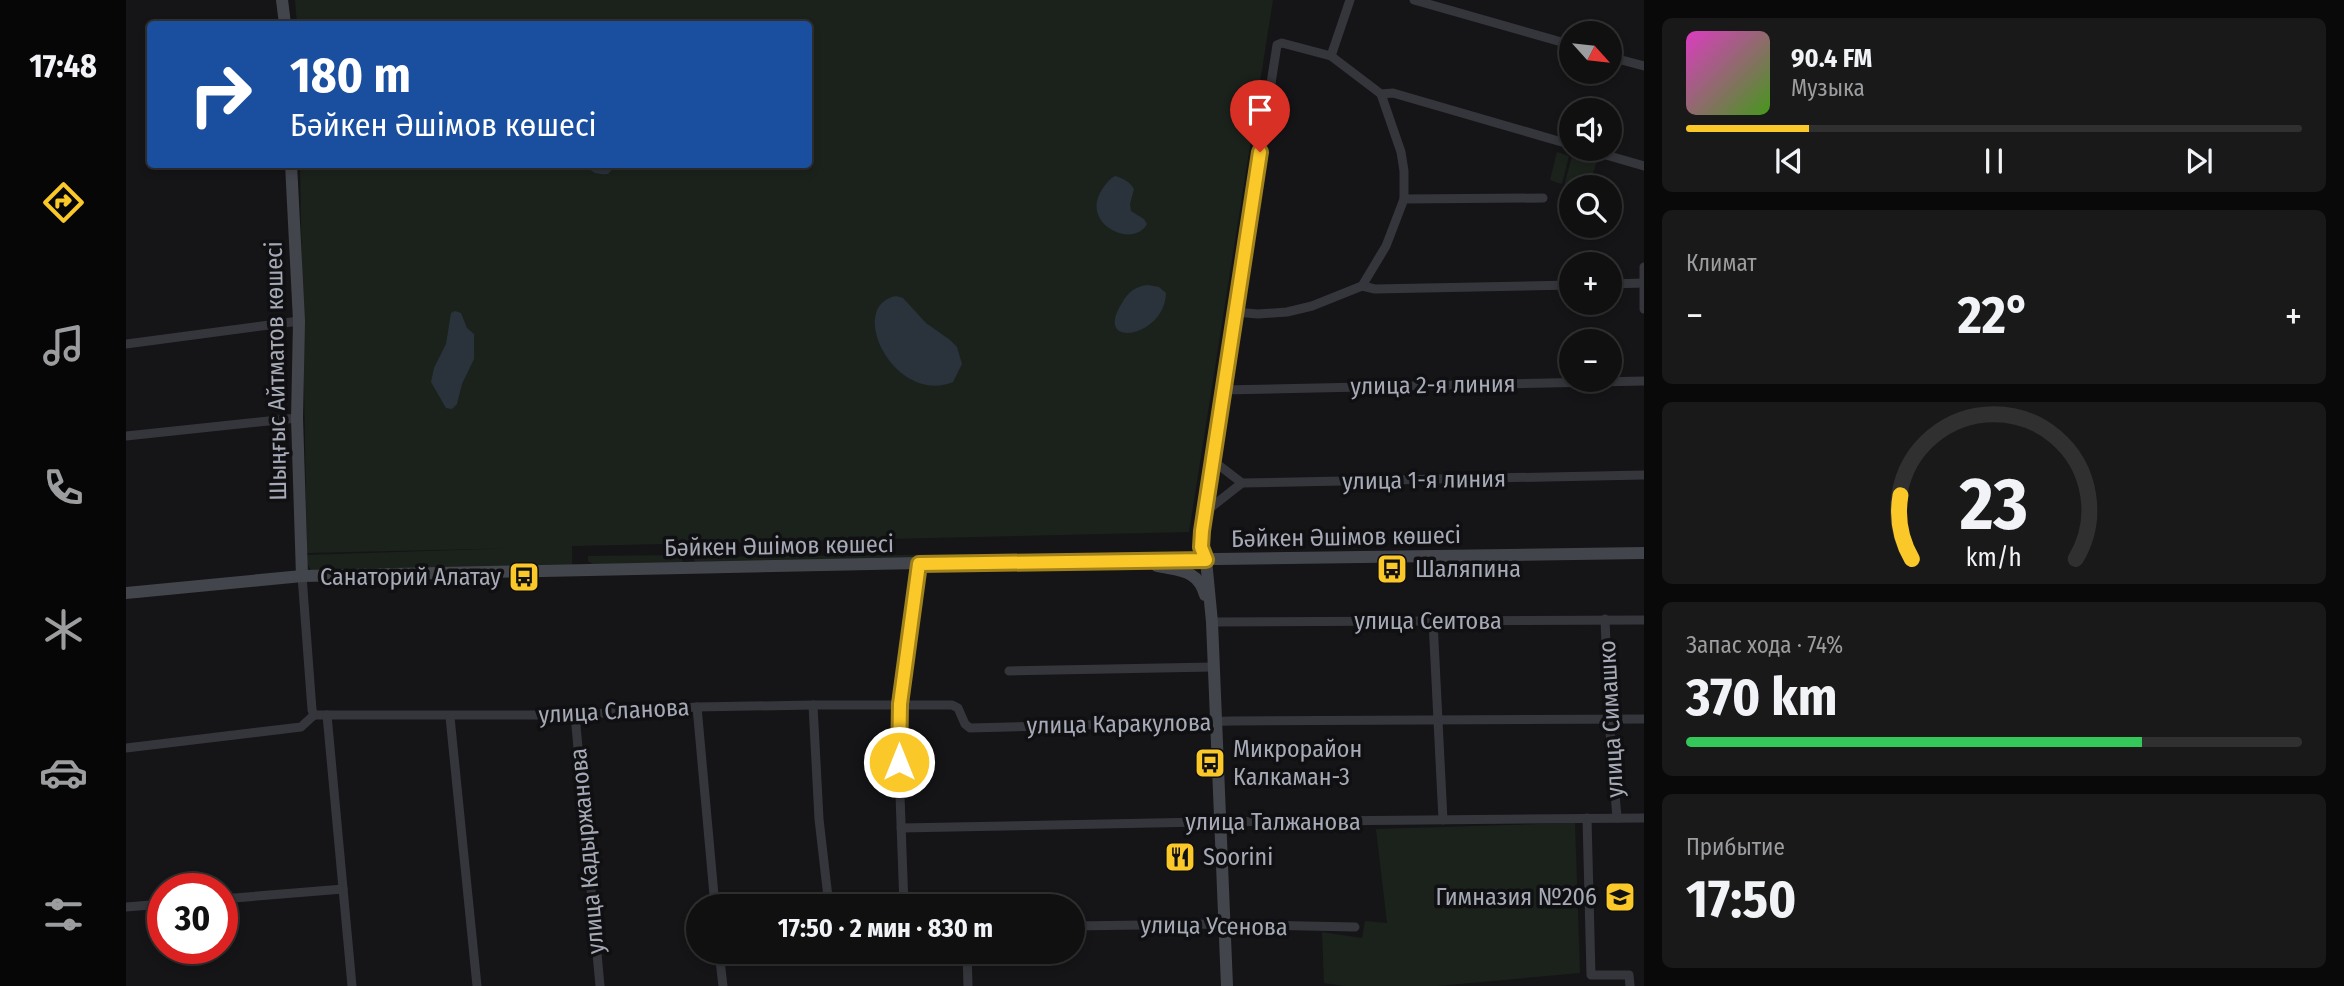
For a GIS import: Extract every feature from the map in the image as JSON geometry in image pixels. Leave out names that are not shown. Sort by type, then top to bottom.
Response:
[{"type":"main road","points":[[282,0],[285,21]]},
{"type":"main road","name":"Шыңғыс Айтматов көшесі","points":[[291,168],[299,321],[297,418],[302,576]]},
{"type":"main road","name":"Бәйкен Әшімов көшесі","points":[[126,593],[302,576],[1644,552]]},
{"type":"main road","points":[[1136,560],[1190,574],[1199,579],[1212,622]]},
{"type":"main road","points":[[1206,560],[1212,622],[1227,986]]},
{"type":"street","points":[[1331,56],[1350,0]]},
{"type":"street","points":[[1414,0],[1559,42]]},
{"type":"street","points":[[1206,560],[1201,547],[1204,513],[1277,45],[1282,43],[1331,56],[1381,94],[1401,152],[1404,199],[1386,246],[1362,286]]},
{"type":"street","points":[[1622,60],[1644,66]]},
{"type":"street","points":[[1381,94],[1392,93],[1559,141]]},
{"type":"street","points":[[1622,160],[1644,166]]},
{"type":"street","points":[[1404,199],[1543,198]]},
{"type":"street","points":[[1644,267],[1644,309]]},
{"type":"street","points":[[1622,284],[1644,283]]},
{"type":"street","points":[[1235,312],[1287,313],[1362,286],[1374,289],[1559,285]]},
{"type":"street","points":[[126,344],[299,321]]},
{"type":"street","name":"улица 2-я линия","points":[[1223,390],[1644,381]]},
{"type":"street","points":[[126,436],[297,418]]},
{"type":"street","points":[[1204,513],[1242,483],[1212,460]]},
{"type":"street","name":"улица 1-я линия","points":[[1242,483],[1644,475]]},
{"type":"street","points":[[904,894],[898,740],[900,704],[919,564]]},
{"type":"street","points":[[126,748],[301,727],[314,716],[302,576]]},
{"type":"street","name":"улица Симашко","points":[[1605,620],[1617,818]]},
{"type":"street","name":"улица Сеитова","points":[[1212,622],[1644,620]]},
{"type":"street","points":[[1433,621],[1443,820]]},
{"type":"street","points":[[1009,671],[1213,667]]},
{"type":"street","name":"улица Сланова","points":[[314,716],[575,715],[697,707],[900,704]]},
{"type":"street","name":"улица Каракулова","points":[[900,704],[952,705],[958,708],[965,724],[970,728],[1215,722],[1644,719]]},
{"type":"street","points":[[813,705],[828,894]]},
{"type":"street","points":[[697,707],[714,894]]},
{"type":"street","points":[[327,715],[352,986]]},
{"type":"street","name":"улица Кадыржанова","points":[[575,715],[587,870],[600,986]]},
{"type":"street","points":[[450,717],[477,986]]},
{"type":"street","points":[[1587,818],[1591,975],[1629,975],[1630,986]]},
{"type":"street","name":"улица Талжанова","points":[[901,828],[1644,818]]},
{"type":"street","points":[[238,898],[343,889]]},
{"type":"street","points":[[126,907],[147,905]]},
{"type":"street","name":"улица Усенова","points":[[1085,926],[1355,927]]},
{"type":"street","points":[[720,964],[723,986]]},
{"type":"street","points":[[967,964],[968,986]]},
{"type":"shaded area","points":[[295,0],[1273,0],[1189,532],[572,546],[572,565],[311,570],[307,564],[307,555],[518,548],[307,553],[300,168],[812,168],[812,21],[297,21]]},
{"type":"shaded area","points":[[1557,152],[1559,161],[1568,161],[1564,175],[1559,175],[1559,183],[1550,180]]},
{"type":"shaded area","points":[[1571,161],[1597,161],[1593,175],[1567,175]]},
{"type":"shaded area","points":[[589,168],[613,168],[608,174],[593,172]]},
{"type":"shaded area","points":[[1115,176],[1134,189],[1131,211],[1147,224],[1140,231],[1121,234],[1112,230],[1098,215],[1100,193],[1106,183]]},
{"type":"shaded area","points":[[1148,285],[1159,287],[1166,293],[1163,308],[1144,328],[1122,332],[1116,328],[1115,318],[1122,303],[1133,290]]},
{"type":"shaded area","points":[[896,296],[903,298],[926,323],[957,347],[962,364],[953,382],[932,386],[912,380],[896,368],[884,352],[876,334],[875,317],[881,304]]},
{"type":"shaded area","points":[[451,313],[461,313],[467,328],[474,334],[474,359],[462,384],[457,404],[452,409],[446,408],[431,382],[434,368],[446,344]]},
{"type":"shaded area","points":[[1187,554],[695,562],[693,557]]},
{"type":"shaded area","points":[[681,555],[683,563],[594,565],[588,561],[588,556]]},
{"type":"shaded area","points":[[1575,823],[1580,973],[1437,986],[1345,986],[1324,983],[1322,932],[1362,938],[1365,921],[1387,923],[1376,829]]},
{"type":"place","name":"Шаляпина","points":[[1392,569]]},
{"type":"place","name":"Санаторий Алатау","points":[[524,577]]},
{"type":"place","name":"Микрорайон Калкаман-3","points":[[1210,763]]},
{"type":"place","name":"Soorini","points":[[1180,857]]},
{"type":"place","name":"Гимназия №206","points":[[1620,897]]},
{"type":"route","points":[[899,762],[900,704],[919,564],[1206,560],[1201,547],[1202,531],[1260,152]]}]
